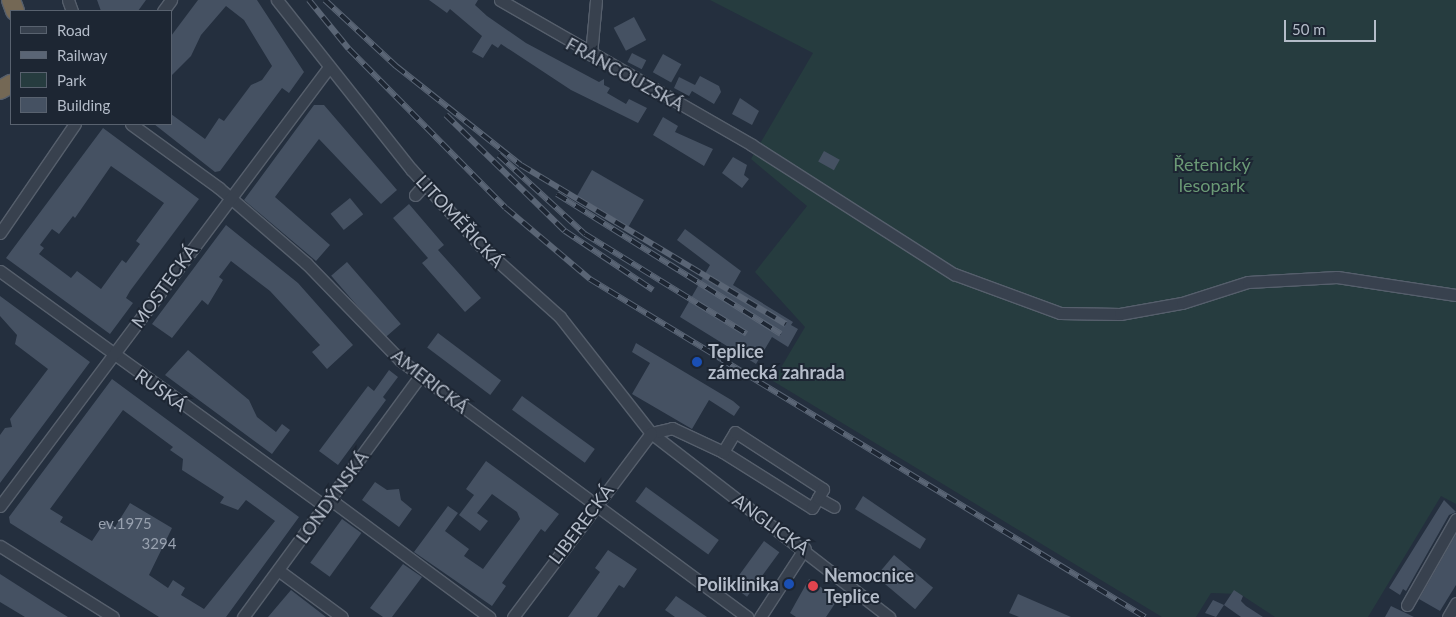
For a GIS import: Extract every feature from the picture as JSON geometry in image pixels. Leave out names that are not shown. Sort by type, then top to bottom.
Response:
[{"type":"street","points":[[164,10],[172,0]]},
{"type":"street","name":"LITOMĚŘICKÁ","points":[[277,0],[425,184],[481,246],[560,317],[651,433]]},
{"type":"street","name":"FRANCOUZSKÁ","points":[[500,0],[591,55],[752,145],[954,274],[1060,313],[1120,314],[1182,303],[1248,282],[1337,277],[1456,296]]},
{"type":"street","points":[[591,55],[596,0]]},
{"type":"street","name":"MOSTECKÁ","points":[[0,506],[114,356],[228,199],[329,67]]},
{"type":"street","points":[[0,233],[74,125]]},
{"type":"street","name":"AMERICKÁ","points":[[132,125],[228,199],[306,263],[420,376],[595,502],[747,617]]},
{"type":"street","points":[[415,195],[425,184]]},
{"type":"street","name":"RUSKÁ","points":[[0,271],[114,356],[328,503],[489,617]]},
{"type":"street","name":"LONDÝNSKÁ","points":[[243,617],[420,376]]},
{"type":"street","points":[[651,433],[672,428],[723,452],[812,508],[824,489],[735,432],[723,452]]},
{"type":"street","name":"LIBERECKÁ","points":[[513,617],[595,502],[651,433]]},
{"type":"street","name":"ANGLICKÁ","points":[[651,433],[805,548],[889,617]]},
{"type":"street","points":[[818,498],[834,507]]},
{"type":"street","points":[[1407,605],[1456,519]]},
{"type":"street","points":[[0,546],[113,617]]},
{"type":"street","points":[[760,617],[805,548]]},
{"type":"street","points":[[278,570],[342,617]]},
{"type":"street","points":[[1448,617],[1456,603]]},
{"type":"green space","name":"Řetenický lesopark","points":[[710,0],[1456,0],[1456,504],[1441,496],[1368,617],[1275,617],[1240,594],[1211,593],[1196,617],[1162,617],[773,381],[805,327],[755,272],[807,206],[751,159],[813,53]]},
{"type":"building","points":[[97,0],[146,0],[139,10],[101,10]]},
{"type":"building","points":[[198,0],[257,0],[304,72],[289,93],[282,88],[220,171],[215,172],[155,125],[172,125],[172,115],[205,139],[219,118],[224,121],[251,85],[262,80],[272,66],[244,20],[226,6],[201,35],[191,56],[172,75],[172,35]]},
{"type":"building","points":[[429,0],[478,0],[475,5],[487,16],[526,43],[599,82],[604,79],[604,85],[610,88],[607,93],[626,104],[629,99],[647,108],[638,123],[571,90],[501,44],[498,48],[492,44],[483,58],[472,52],[482,36],[450,9],[447,13]]},
{"type":"building","points":[[634,17],[646,40],[626,51],[614,28]]},
{"type":"building","points":[[632,53],[646,60],[642,69],[627,62]]},
{"type":"building","points":[[663,54],[681,64],[671,83],[653,72]]},
{"type":"building","points":[[700,76],[719,86],[721,92],[714,104],[692,91],[689,96],[674,88],[679,77],[695,85]]},
{"type":"building","points":[[740,98],[759,111],[752,125],[732,114]]},
{"type":"building","points":[[314,105],[324,105],[397,190],[381,204],[319,139],[275,197],[330,245],[316,261],[244,200]]},
{"type":"building","points":[[663,117],[678,126],[675,132],[713,149],[704,166],[653,135]]},
{"type":"building","points":[[103,128],[199,199],[130,291],[126,298],[133,303],[110,334],[6,258]],"holes":[[[111,166],[164,203],[136,241],[140,244],[126,263],[122,260],[101,289],[77,271],[71,278],[39,254],[44,248],[40,245],[52,229],[59,234],[73,216],[75,218]]]},
{"type":"building","points":[[824,151],[840,160],[834,170],[818,161]]},
{"type":"building","points":[[733,157],[747,165],[744,175],[749,179],[742,188],[722,173]]},
{"type":"building","points":[[592,170],[644,200],[628,227],[576,197]]},
{"type":"building","points":[[350,198],[363,214],[344,230],[331,214]]},
{"type":"building","points":[[409,204],[444,245],[438,250],[481,298],[465,312],[422,263],[428,258],[393,218]]},
{"type":"building","points":[[226,225],[298,283],[353,345],[327,369],[312,352],[320,345],[270,291],[231,261],[219,277],[223,280],[208,305],[202,300],[172,338],[152,324]]},
{"type":"building","points":[[685,229],[741,271],[733,285],[793,322],[791,325],[798,329],[788,347],[772,337],[756,364],[680,317],[710,265],[677,240]]},
{"type":"building","points":[[347,262],[401,324],[385,338],[331,276]]},
{"type":"building","points":[[0,296],[90,362],[0,483],[0,435],[5,428],[12,427],[10,419],[48,369],[15,344],[17,335],[0,316]]},
{"type":"building","points":[[438,333],[501,381],[490,395],[427,347]]},
{"type":"building","points":[[636,343],[733,401],[740,407],[734,416],[709,400],[692,429],[632,394],[650,363],[632,352]]},
{"type":"building","points":[[188,350],[249,400],[257,417],[276,432],[282,424],[290,430],[272,454],[165,375]]},
{"type":"building","points":[[389,370],[398,377],[383,397],[386,400],[338,465],[319,451],[368,386],[374,391]]},
{"type":"building","points":[[112,379],[299,517],[226,617],[159,617],[10,523],[9,517]],"holes":[[[123,410],[173,447],[170,450],[183,459],[182,470],[224,497],[220,503],[238,510],[246,500],[275,521],[204,609],[181,595],[185,588],[173,580],[168,588],[149,575],[172,528],[130,503],[115,527],[106,520],[92,541],[60,522],[63,517],[50,509]]]},
{"type":"building","points":[[522,396],[595,449],[585,463],[512,410]]},
{"type":"building","points":[[486,461],[559,514],[545,532],[541,529],[502,583],[506,586],[492,606],[414,552],[448,506],[458,513],[445,531],[469,549],[464,556],[483,569],[520,519],[517,512],[492,494],[477,513],[488,521],[480,531],[459,515],[474,495],[466,489]]},
{"type":"building","points":[[375,482],[387,490],[399,489],[401,500],[412,509],[399,527],[362,500]]},
{"type":"building","points":[[646,487],[719,540],[708,554],[635,502]]},
{"type":"building","points":[[863,496],[926,539],[920,549],[855,509]]},
{"type":"building","points":[[1444,500],[1456,512],[1449,515],[1406,591],[1403,589],[1400,595],[1389,588]]},
{"type":"building","points":[[342,519],[361,533],[330,577],[310,563]]},
{"type":"building","points":[[1456,534],[1456,585],[1440,611],[1419,599]]},
{"type":"building","points":[[764,541],[779,552],[747,597],[732,585]]},
{"type":"building","points":[[608,550],[637,569],[624,588],[619,585],[597,617],[568,617],[600,572],[595,568]]},
{"type":"building","points":[[894,555],[933,588],[915,609],[876,576]]},
{"type":"building","points":[[403,564],[422,577],[392,617],[383,617],[370,608]]},
{"type":"building","points":[[0,574],[68,617],[25,617],[0,602]]},
{"type":"building","points":[[809,579],[838,599],[826,617],[796,617],[790,613]]},
{"type":"building","points":[[291,590],[326,617],[268,617]]},
{"type":"building","points":[[1234,590],[1243,596],[1241,601],[1246,606],[1263,617],[1241,617],[1224,605]]},
{"type":"building","points":[[1018,594],[1071,617],[1019,617],[1009,613]]},
{"type":"building","points":[[676,596],[707,617],[675,617],[665,610]]},
{"type":"building","points":[[1213,600],[1224,605],[1216,617],[1205,613]]},
{"type":"building","points":[[1391,606],[1414,617],[1385,617]]},
{"type":"railway","points":[[309,0],[349,49],[506,208],[590,279],[1145,617]]},
{"type":"railway","points":[[325,0],[396,66],[521,165],[786,324]]},
{"type":"railway","points":[[446,115],[565,231],[653,290]]},
{"type":"railway","points":[[499,155],[585,234],[747,334]]},
{"type":"railway","points":[[557,194],[781,334]]},
{"type":"place","name":"Teplice zámecká zahrada","points":[[697,362]]},
{"type":"place","name":"Poliklinika","points":[[789,584]]},
{"type":"place","name":"Nemocnice Teplice","points":[[813,586]]}]
